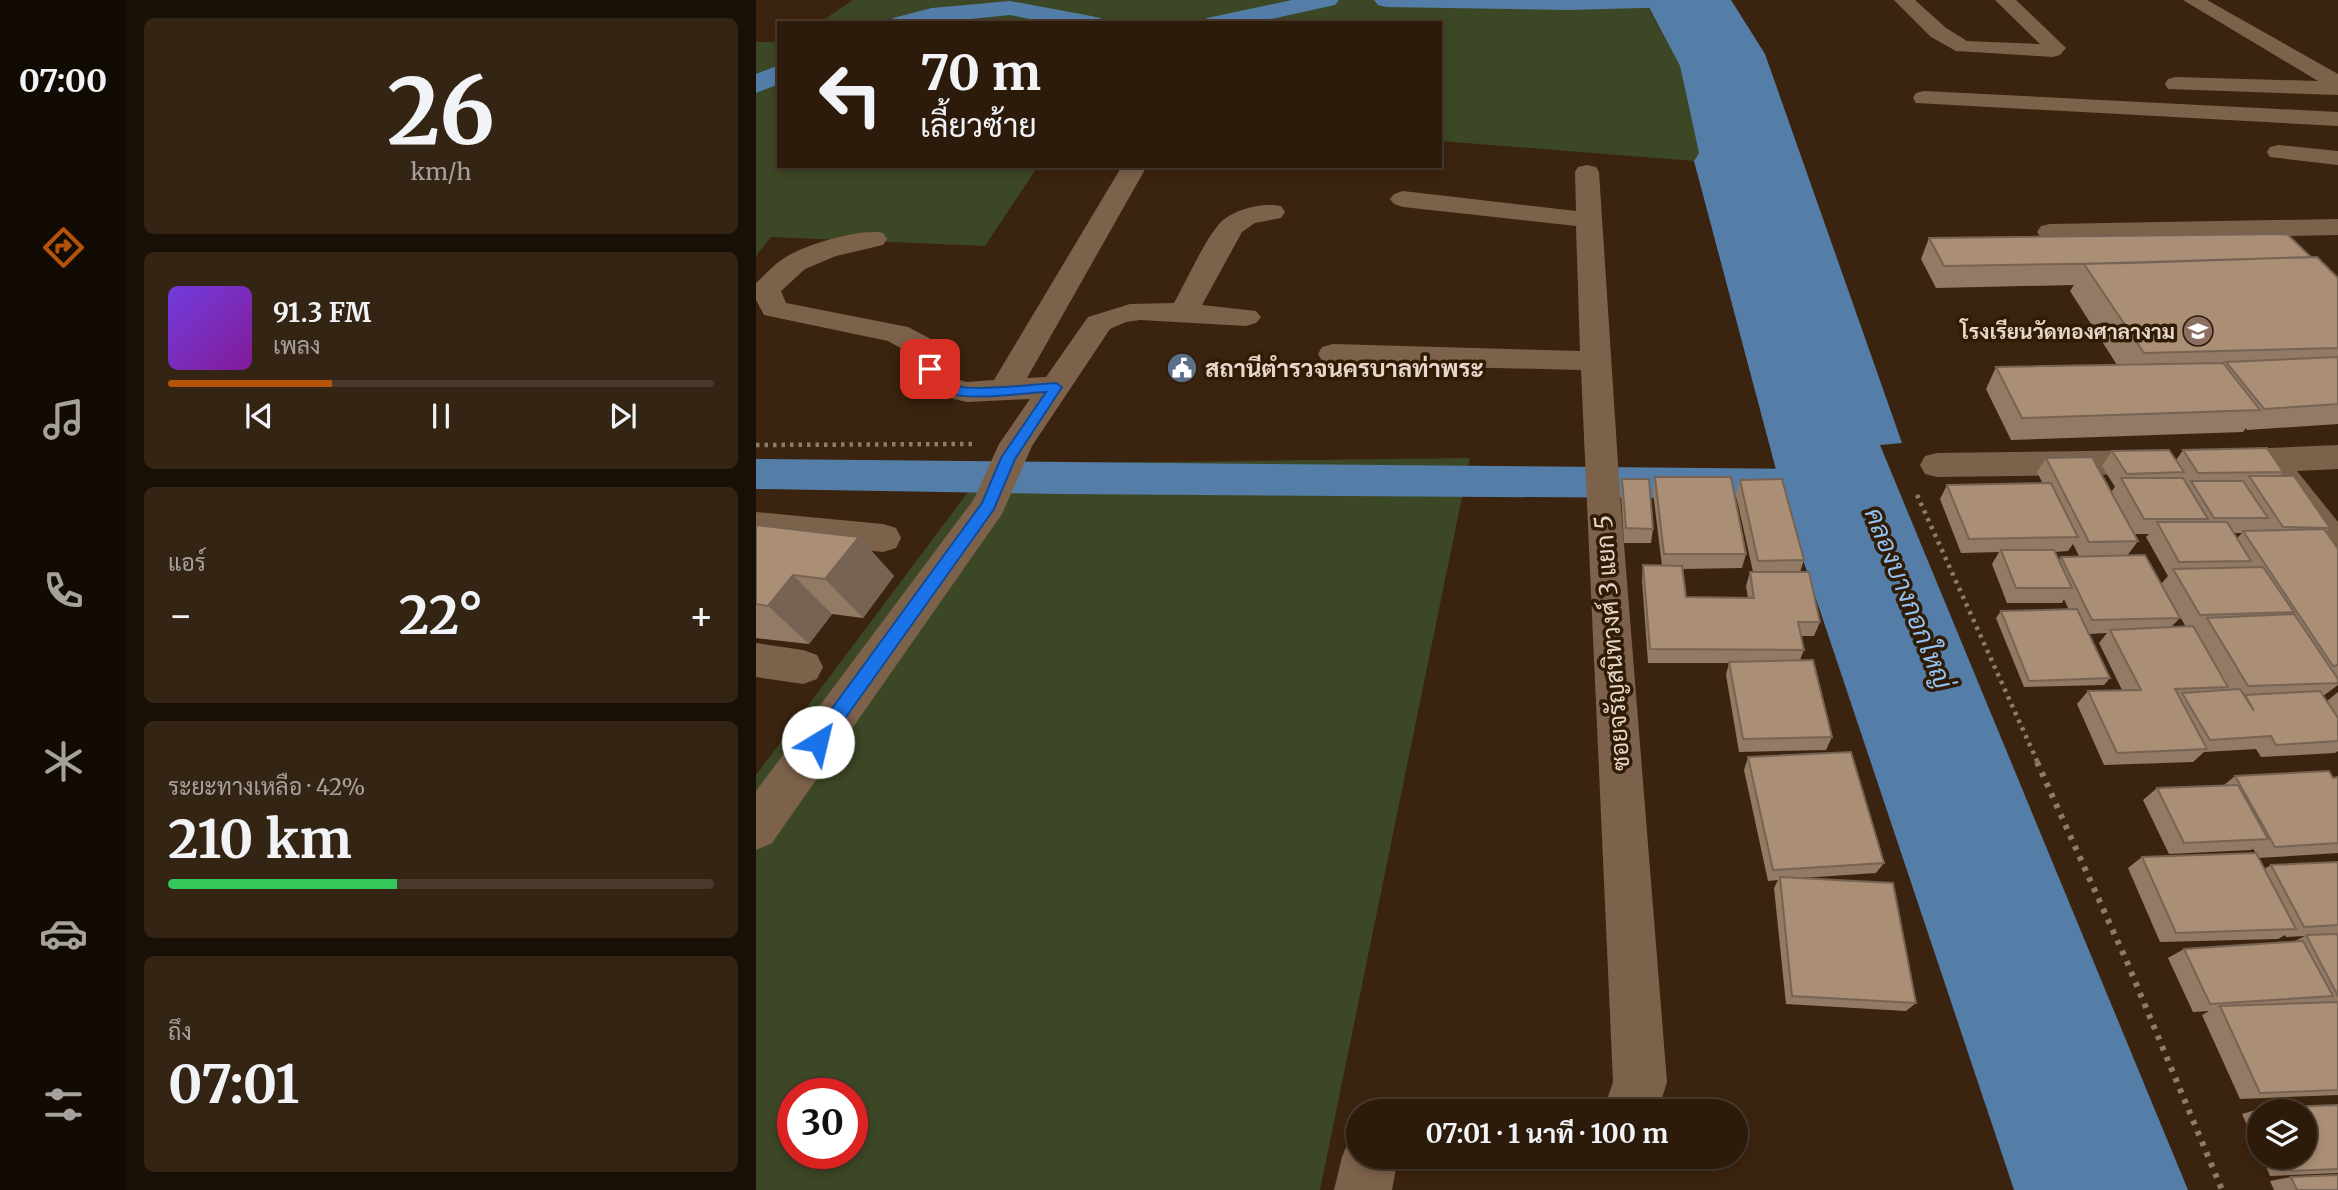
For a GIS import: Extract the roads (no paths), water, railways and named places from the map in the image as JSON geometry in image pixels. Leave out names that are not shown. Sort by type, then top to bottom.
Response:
[{"type":"street","points":[[1905,0],[1927,22],[1963,47],[2053,51],[2056,48],[2005,0]]},
{"type":"street","points":[[2193,0],[2338,83]]},
{"type":"street","points":[[2176,84],[2338,88]]},
{"type":"street","points":[[1924,99],[2338,119]]},
{"type":"street","points":[[2279,152],[2338,158]]},
{"type":"street","points":[[1005,389],[1134,168]]},
{"type":"street","name":"ซอยจรัญสนิทวงศ์ 3 แยก 5","points":[[1587,172],[1601,476],[1640,1082],[1635,1099]]},
{"type":"street","points":[[1403,199],[1589,220]]},
{"type":"street","points":[[1183,312],[1231,227],[1247,217],[1272,212]]},
{"type":"street","points":[[2050,232],[2338,227]]},
{"type":"street","points":[[873,239],[827,250],[795,263],[766,289],[774,309],[897,334],[918,345],[930,369],[945,387],[967,392],[1056,387]]},
{"type":"street","points":[[756,828],[989,505],[1012,451],[1100,323],[1127,311],[1246,317]]},
{"type":"street","points":[[1333,354],[1595,361]]},
{"type":"street","points":[[2338,457],[2256,460],[2338,548]]},
{"type":"street","points":[[1937,465],[2186,461]]},
{"type":"street","points":[[756,526],[883,538]]},
{"type":"street","points":[[756,660],[803,667]]},
{"type":"street","points":[[1363,1190],[1365,1169]]},
{"type":"water","name":"คลองบางกอกใหญ่","points":[[1645,0],[1731,0],[1765,54],[1902,443],[1880,445],[2188,1190],[2014,1190],[1788,515],[1694,161],[1699,153],[1680,66]]},
{"type":"waterway","points":[[1226,21],[1327,0]]},
{"type":"waterway","points":[[1386,0],[1568,3],[1678,0]]},
{"type":"waterway","points":[[910,21],[932,15],[1010,8],[1080,21]]},
{"type":"waterway","points":[[756,85],[777,74]]},
{"type":"waterway","points":[[756,474],[1802,484]]},
{"type":"place","name":"โรงเรียนวัดทองศาลางาม","points":[[2198,331]]},
{"type":"place","name":"สถานีตำรวจนครบาลท่าพระ","points":[[1182,368]]}]
